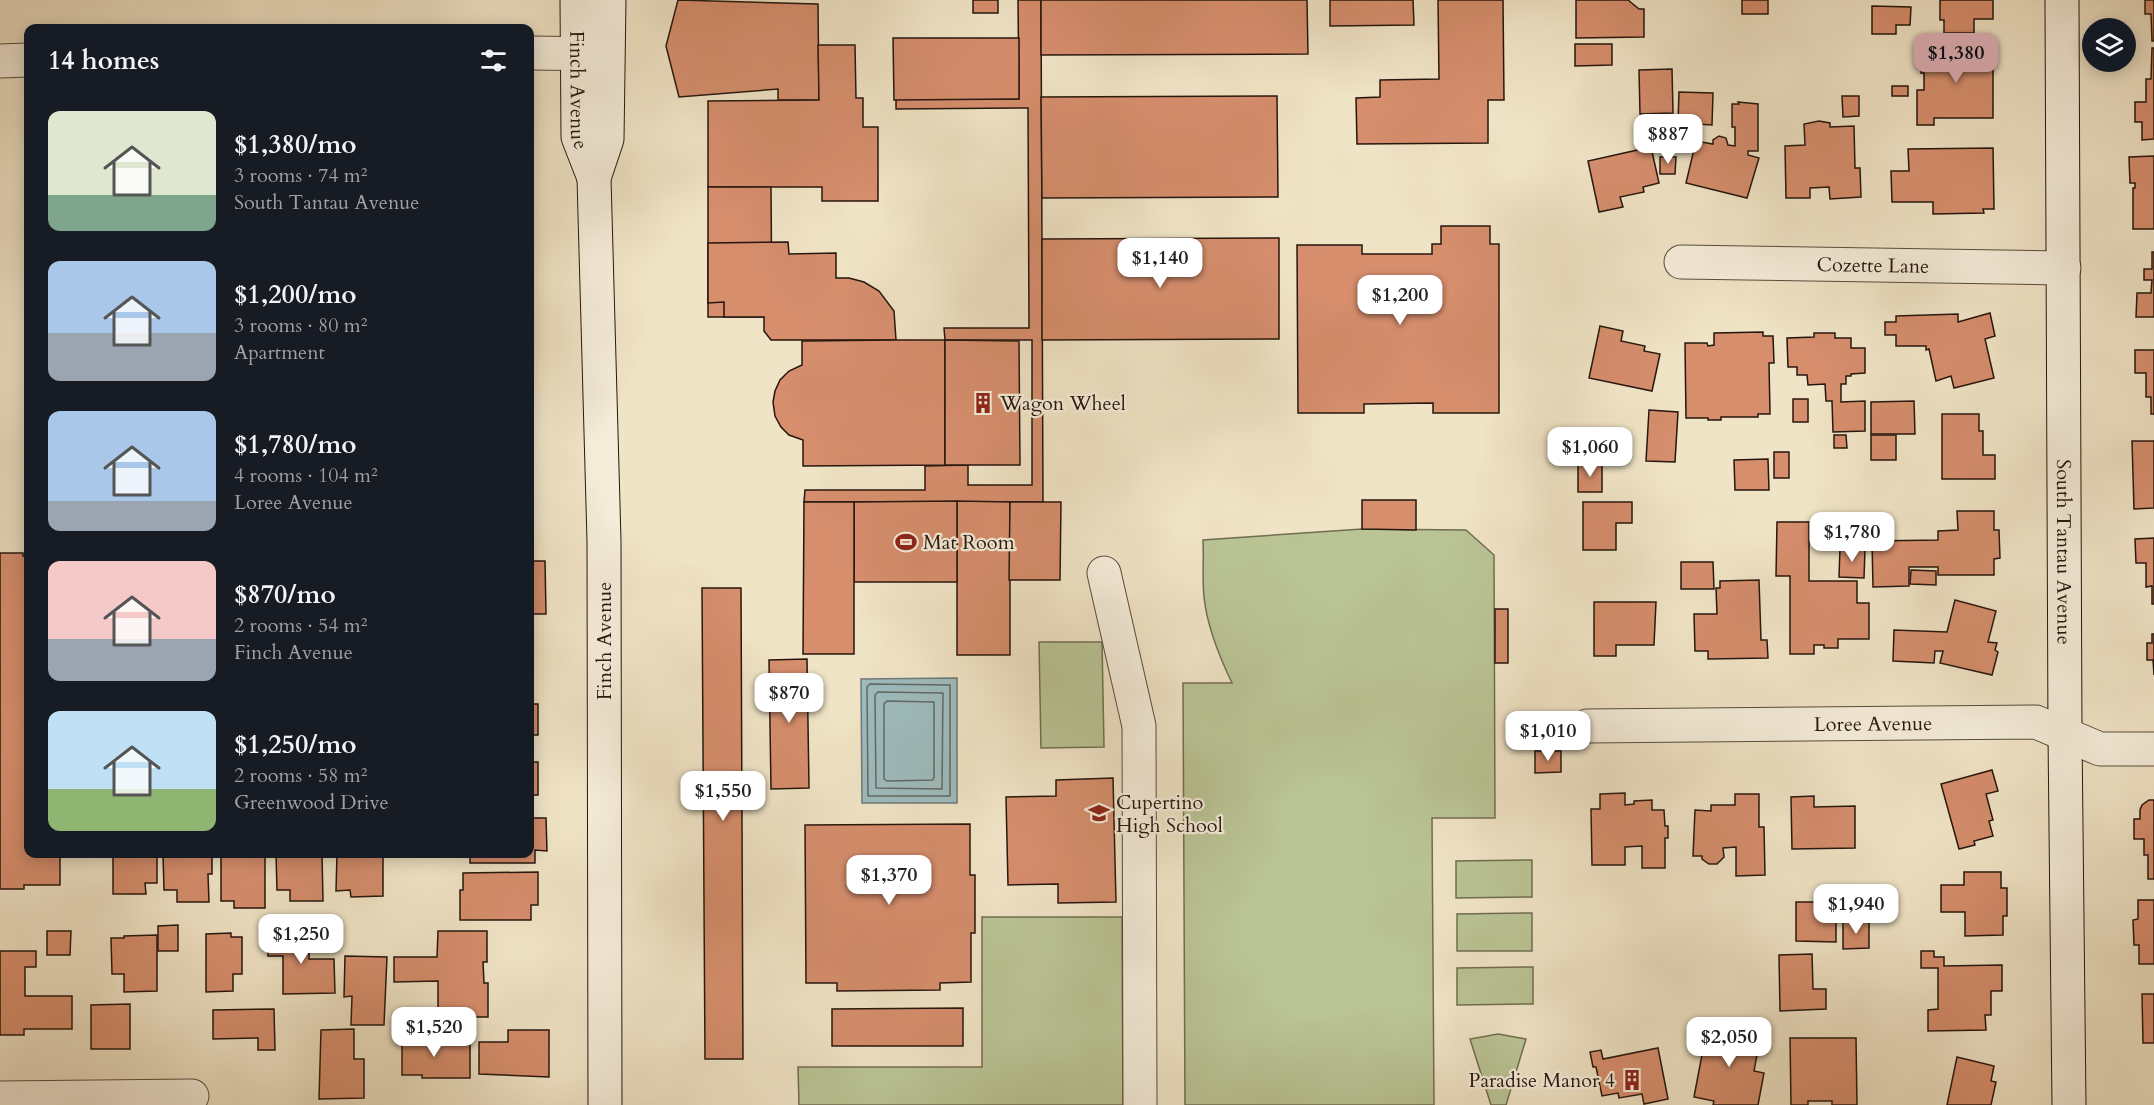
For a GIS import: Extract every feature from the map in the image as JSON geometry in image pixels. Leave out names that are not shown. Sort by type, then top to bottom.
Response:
[{"type":"street","name":"Finch Avenue","points":[[577,0],[593,53],[607,139],[594,178],[604,541],[605,1105]]},
{"type":"street","name":"Finch Avenue","points":[[593,53],[609,0]]},
{"type":"street","name":"South Tantau Avenue","points":[[2062,0],[2069,1105]]},
{"type":"street","points":[[534,53],[593,53]]},
{"type":"street","points":[[0,61],[24,60]]},
{"type":"street","name":"Cozette Lane","points":[[1681,262],[2064,268]]},
{"type":"street","points":[[1104,573],[1139,726],[1140,1105]]},
{"type":"street","name":"Loree Avenue","points":[[1587,726],[2036,722],[2100,749],[2154,749]]},
{"type":"street","points":[[0,1098],[192,1096]]},
{"type":"green space","points":[[1362,529],[1466,530],[1494,555],[1495,818],[1432,818],[1434,1105],[1185,1105],[1183,683],[1232,683],[1214,641],[1208,619],[1203,583],[1203,540]]},
{"type":"green space","points":[[1039,642],[1102,642],[1104,747],[1041,748]]},
{"type":"green space","points":[[1532,860],[1532,897],[1456,898],[1456,861]]},
{"type":"green space","points":[[1532,913],[1532,951],[1457,951],[1457,914]]},
{"type":"green space","points":[[982,917],[1122,917],[1123,1105],[799,1105],[798,1067],[982,1067]]},
{"type":"green space","points":[[1533,967],[1533,1004],[1457,1005],[1457,968]]},
{"type":"green space","points":[[1498,1034],[1526,1039],[1506,1105],[1491,1105],[1470,1039]]},
{"type":"water","points":[[957,678],[957,803],[862,803],[861,679]]},
{"type":"building","points":[[678,0],[818,4],[819,100],[778,100],[778,89],[679,97],[666,46]]},
{"type":"building","points":[[973,0],[998,0],[998,13],[973,13]]},
{"type":"building","points":[[1018,0],[1041,0],[1043,502],[804,502],[805,490],[925,490],[925,466],[968,465],[968,485],[1032,485],[1032,340],[945,340],[944,328],[1029,328],[1028,108],[896,109],[896,99],[1019,99]]},
{"type":"building","points":[[1041,0],[1307,0],[1308,54],[1041,55]]},
{"type":"building","points":[[1330,0],[1413,0],[1414,25],[1330,26]]},
{"type":"building","points":[[1438,0],[1503,0],[1504,100],[1488,100],[1488,143],[1357,144],[1356,98],[1380,97],[1380,80],[1439,79]]},
{"type":"building","points":[[1576,0],[1628,0],[1639,9],[1644,9],[1644,37],[1576,38]]},
{"type":"building","points":[[1742,0],[1768,0],[1768,14],[1742,14]]},
{"type":"building","points":[[1940,0],[1993,0],[1993,19],[1974,19],[1974,33],[1944,33],[1944,20],[1940,20]]},
{"type":"building","points":[[2145,0],[2154,0],[2154,41],[2152,41],[2151,14],[2145,14]]},
{"type":"building","points":[[1872,6],[1911,7],[1910,25],[1896,25],[1896,34],[1872,34]]},
{"type":"building","points":[[893,38],[1019,38],[1019,99],[894,100]]},
{"type":"building","points":[[1575,44],[1612,44],[1612,65],[1575,66]]},
{"type":"building","points":[[818,45],[855,45],[856,98],[863,98],[863,127],[878,127],[878,201],[822,201],[822,187],[708,187],[708,101],[819,100]]},
{"type":"building","points":[[1921,48],[1993,48],[1993,118],[1934,118],[1934,125],[1917,125],[1917,90],[1924,90]]},
{"type":"building","points":[[2152,48],[2154,48],[2154,139],[2142,140],[2142,122],[2135,122],[2135,102],[2146,102],[2146,79],[2151,79]]},
{"type":"building","points":[[1672,69],[1673,113],[1640,114],[1639,70]]},
{"type":"building","points":[[1892,86],[1908,86],[1908,96],[1892,96]]},
{"type":"building","points":[[1679,92],[1713,93],[1712,125],[1678,123]]},
{"type":"building","points":[[1277,96],[1278,197],[1042,198],[1041,97]]},
{"type":"building","points":[[1842,96],[1859,96],[1859,116],[1843,117]]},
{"type":"building","points":[[1738,102],[1758,104],[1758,151],[1748,151],[1748,155],[1759,158],[1747,198],[1686,183],[1696,141],[1713,144],[1713,140],[1719,136],[1726,138],[1728,145],[1735,146],[1732,104],[1739,104]]},
{"type":"building","points":[[1819,121],[1830,123],[1830,127],[1854,126],[1855,168],[1860,168],[1861,197],[1830,199],[1829,187],[1810,188],[1810,198],[1786,198],[1785,146],[1805,145],[1804,124]]},
{"type":"building","points":[[1651,147],[1659,183],[1643,187],[1644,192],[1620,197],[1623,207],[1599,212],[1588,161]]},
{"type":"building","points":[[1993,148],[1994,209],[1983,209],[1984,213],[1933,214],[1933,202],[1892,202],[1891,171],[1909,171],[1908,149]]},
{"type":"building","points":[[2154,156],[2154,229],[2133,229],[2135,183],[2130,183],[2129,157]]},
{"type":"building","points":[[1660,157],[1676,157],[1675,174],[1660,174]]},
{"type":"building","points":[[708,187],[771,187],[772,317],[708,317]]},
{"type":"building","points":[[1441,226],[1490,226],[1490,244],[1499,244],[1499,413],[1433,413],[1433,403],[1364,404],[1364,413],[1298,413],[1297,245],[1362,245],[1362,254],[1432,254],[1432,244],[1441,244]]},
{"type":"building","points":[[1279,238],[1279,339],[1042,340],[1042,239]]},
{"type":"building","points":[[788,242],[789,254],[836,253],[836,278],[849,278],[864,282],[879,291],[894,311],[896,340],[771,340],[764,331],[764,317],[724,317],[724,302],[708,303],[708,243]]},
{"type":"building","points":[[2152,252],[2154,252],[2154,317],[2136,317],[2137,293],[2151,293],[2152,280],[2144,280],[2144,269],[2152,269]]},
{"type":"building","points":[[1990,313],[1995,336],[1985,339],[1994,378],[1954,388],[1951,376],[1936,381],[1929,349],[1926,350],[1926,346],[1896,346],[1896,335],[1885,335],[1885,322],[1896,322],[1896,316],[1958,314],[1958,322]]},
{"type":"building","points":[[1600,326],[1623,331],[1621,341],[1645,346],[1644,351],[1660,354],[1652,391],[1589,378]]},
{"type":"building","points":[[1763,332],[1763,336],[1773,336],[1774,363],[1769,363],[1770,414],[1758,414],[1758,417],[1721,417],[1721,420],[1686,418],[1685,343],[1707,343],[1708,346],[1714,345],[1714,333]]},
{"type":"building","points":[[1814,333],[1835,333],[1835,338],[1851,338],[1851,348],[1865,348],[1865,373],[1846,376],[1846,384],[1841,384],[1841,402],[1865,401],[1865,431],[1833,432],[1832,401],[1826,401],[1825,384],[1808,385],[1807,375],[1797,375],[1797,367],[1788,367],[1787,338],[1814,337]]},
{"type":"building","points":[[945,340],[945,465],[803,466],[803,440],[789,435],[781,427],[775,416],[773,402],[780,380],[789,371],[802,365],[802,341]]},
{"type":"building","name":"Wagon Wheel","points":[[945,340],[1019,341],[1020,465],[945,465]]},
{"type":"building","points":[[2135,350],[2154,350],[2154,414],[2151,414],[2151,397],[2146,397],[2146,373],[2135,373]]},
{"type":"building","points":[[1793,399],[1808,399],[1808,422],[1793,422]]},
{"type":"building","points":[[1914,401],[1915,434],[1871,434],[1871,402]]},
{"type":"building","points":[[1649,410],[1678,412],[1675,462],[1646,461]]},
{"type":"building","points":[[1942,414],[1979,414],[1979,431],[1983,431],[1983,455],[1995,455],[1995,479],[1942,479]]},
{"type":"building","points":[[1834,435],[1846,435],[1847,448],[1834,448]]},
{"type":"building","points":[[1871,435],[1896,435],[1896,460],[1871,460]]},
{"type":"building","points":[[2132,441],[2154,441],[2154,508],[2134,509]]},
{"type":"building","points":[[1774,452],[1789,452],[1789,478],[1774,478]]},
{"type":"building","points":[[1768,459],[1769,490],[1735,490],[1734,460]]},
{"type":"building","points":[[1578,465],[1602,465],[1602,492],[1578,492]]},
{"type":"building","points":[[1362,500],[1416,500],[1416,530],[1362,529]]},
{"type":"building","points":[[957,501],[1010,502],[1010,655],[957,655]]},
{"type":"building","name":"Mat Room","points":[[957,501],[957,582],[854,582],[854,502]]},
{"type":"building","points":[[804,502],[854,502],[854,654],[803,654]]},
{"type":"building","points":[[1010,502],[1061,502],[1060,580],[1009,580]]},
{"type":"building","points":[[1583,502],[1632,502],[1632,523],[1616,523],[1616,550],[1583,550]]},
{"type":"building","points":[[1957,511],[1994,511],[1994,530],[1999,530],[2000,558],[1994,559],[1994,575],[1938,575],[1938,567],[1909,567],[1909,586],[1873,587],[1872,541],[1938,540],[1938,531],[1958,530]]},
{"type":"building","points":[[1777,522],[1809,522],[1809,581],[1857,581],[1857,603],[1869,603],[1869,639],[1838,639],[1838,648],[1814,645],[1814,654],[1790,654],[1790,576],[1776,576]]},
{"type":"building","points":[[2154,538],[2154,604],[2152,604],[2152,586],[2146,587],[2146,563],[2136,563],[2135,539]]},
{"type":"building","points":[[1840,548],[1865,549],[1864,578],[1839,577]]},
{"type":"building","points":[[0,553],[23,553],[24,858],[60,858],[60,885],[24,885],[24,889],[0,889]]},
{"type":"building","points":[[534,561],[545,561],[546,614],[534,614]]},
{"type":"building","points":[[1681,562],[1713,562],[1714,589],[1681,589]]},
{"type":"building","points":[[1911,570],[1936,571],[1936,585],[1910,584]]},
{"type":"building","points":[[1759,580],[1761,640],[1767,640],[1768,658],[1708,659],[1708,651],[1695,651],[1694,614],[1717,614],[1716,588],[1720,588],[1720,581]]},
{"type":"building","points":[[702,588],[741,588],[743,1059],[705,1059]]},
{"type":"building","points":[[1955,600],[1996,611],[1988,642],[1997,643],[1995,650],[1998,652],[1992,675],[1940,663],[1943,651],[1935,651],[1934,663],[1893,661],[1894,630],[1947,632]]},
{"type":"building","points":[[1594,602],[1656,602],[1654,645],[1616,645],[1616,656],[1594,656]]},
{"type":"building","points":[[1495,609],[1508,609],[1508,663],[1495,663]]},
{"type":"building","points":[[2152,634],[2154,634],[2154,675],[2153,660],[2147,660],[2147,643],[2152,643]]},
{"type":"building","points":[[807,659],[809,788],[771,789],[769,660]]},
{"type":"building","points":[[534,704],[538,704],[538,735],[534,735]]},
{"type":"building","points":[[1534,733],[1559,733],[1559,745],[1534,745]]},
{"type":"building","points":[[1535,751],[1561,751],[1561,772],[1535,773]]},
{"type":"building","points":[[534,762],[538,762],[538,795],[534,795]]},
{"type":"building","points":[[1992,770],[1998,791],[1986,794],[1993,820],[1989,821],[1993,836],[1974,841],[1975,845],[1959,849],[1941,784]]},
{"type":"building","points":[[1113,778],[1116,902],[1058,903],[1058,884],[1008,885],[1006,797],[1056,796],[1056,780]]},
{"type":"building","points":[[1625,793],[1625,805],[1634,804],[1634,801],[1652,800],[1652,810],[1664,810],[1665,826],[1668,826],[1668,838],[1665,838],[1665,868],[1642,868],[1642,846],[1625,847],[1625,865],[1592,865],[1591,809],[1600,809],[1600,794]]},
{"type":"building","points":[[1735,794],[1759,794],[1759,827],[1764,827],[1765,875],[1736,876],[1736,847],[1723,848],[1724,857],[1717,864],[1709,864],[1702,859],[1702,856],[1693,856],[1695,810],[1711,811],[1711,805],[1735,805]]},
{"type":"building","points":[[1814,796],[1814,807],[1855,806],[1855,848],[1792,849],[1791,797]]},
{"type":"building","points":[[2149,800],[2154,800],[2154,879],[2148,879],[2148,855],[2144,855],[2144,839],[2134,839],[2134,819],[2140,819],[2142,805]]},
{"type":"building","points":[[534,818],[546,818],[547,851],[535,850],[535,863],[470,863],[470,858],[534,858]]},
{"type":"building","points":[[970,824],[970,875],[975,875],[975,933],[971,933],[971,982],[940,983],[940,990],[837,991],[837,983],[806,983],[805,825]]},
{"type":"building","points":[[113,858],[157,858],[157,883],[145,883],[146,894],[113,894]]},
{"type":"building","points":[[163,858],[212,858],[212,874],[208,874],[209,902],[177,902],[177,890],[164,890]]},
{"type":"building","points":[[221,858],[265,858],[265,908],[234,908],[234,901],[221,901]]},
{"type":"building","points":[[276,858],[322,858],[323,901],[290,901],[290,890],[277,890]]},
{"type":"building","points":[[337,858],[383,858],[383,896],[351,897],[350,890],[336,891]]},
{"type":"building","points":[[538,872],[538,905],[531,905],[531,920],[460,920],[460,890],[463,890],[463,873]]},
{"type":"building","points":[[1964,872],[2001,872],[2001,888],[2007,888],[2007,916],[2003,916],[2003,935],[1965,936],[1965,912],[1941,912],[1941,885],[1964,885]]},
{"type":"building","points":[[2138,900],[2154,900],[2154,964],[2139,964],[2139,945],[2134,945],[2133,920],[2138,919]]},
{"type":"building","points":[[1796,902],[1836,902],[1836,942],[1796,941]]},
{"type":"building","points":[[1843,921],[1869,921],[1869,948],[1843,949]]},
{"type":"building","points":[[178,925],[178,951],[158,951],[158,926]]},
{"type":"building","points":[[47,931],[71,931],[70,955],[47,955]]},
{"type":"building","points":[[438,931],[487,931],[487,962],[483,962],[484,983],[488,983],[488,1017],[438,1017],[438,981],[394,982],[394,957],[437,957]]},
{"type":"building","points":[[231,933],[231,937],[242,937],[242,974],[233,974],[233,991],[206,992],[206,934]]},
{"type":"building","points":[[267,933],[309,933],[309,959],[334,959],[335,993],[283,994],[283,956],[268,956]]},
{"type":"building","points":[[157,935],[157,991],[124,992],[124,974],[112,974],[111,938]]},
{"type":"building","points":[[0,951],[36,951],[36,967],[25,967],[25,996],[72,996],[72,1029],[24,1029],[24,1035],[0,1035]]},
{"type":"building","points":[[1921,951],[1934,951],[1934,957],[1944,957],[1944,966],[2002,965],[2002,991],[1991,991],[1991,1015],[1985,1015],[1986,1030],[1928,1031],[1928,1010],[1938,1009],[1938,968],[1921,968]]},
{"type":"building","points":[[1812,954],[1813,989],[1826,989],[1826,1009],[1780,1011],[1779,955]]},
{"type":"building","points":[[345,956],[387,957],[384,1025],[351,1025],[352,996],[344,997]]},
{"type":"building","points":[[2142,994],[2154,994],[2154,1043],[2143,1043]]},
{"type":"building","points":[[130,1004],[130,1049],[91,1049],[91,1005]]},
{"type":"building","points":[[963,1008],[963,1046],[832,1046],[832,1009]]},
{"type":"building","points":[[274,1009],[275,1050],[258,1050],[258,1038],[213,1039],[213,1010]]},
{"type":"building","points":[[1709,1018],[1726,1022],[1724,1031],[1760,1038],[1754,1071],[1764,1073],[1758,1105],[1713,1105],[1714,1101],[1694,1097]]},
{"type":"building","points":[[354,1029],[354,1059],[364,1059],[364,1098],[319,1099],[321,1030]]},
{"type":"building","points":[[508,1030],[549,1030],[549,1077],[479,1074],[479,1042],[508,1042]]},
{"type":"building","points":[[402,1034],[439,1034],[439,1045],[470,1045],[470,1078],[422,1078],[422,1075],[402,1075]]},
{"type":"building","points":[[1790,1038],[1856,1038],[1857,1105],[1832,1105],[1832,1101],[1808,1101],[1808,1105],[1791,1105]]},
{"type":"building","name":"Paradise Manor 4","points":[[1658,1048],[1668,1099],[1644,1104],[1642,1094],[1619,1098],[1618,1093],[1602,1096],[1596,1067],[1593,1067],[1590,1052],[1601,1050],[1603,1059]]},
{"type":"building","points":[[1957,1057],[1994,1066],[1991,1081],[1996,1082],[1991,1105],[1947,1105]]},
{"type":"place","name":"Wagon Wheel","points":[[983,403]]},
{"type":"place","name":"Mat Room","points":[[906,542]]},
{"type":"place","name":"Cupertino High School","points":[[1099,813]]},
{"type":"place","name":"Paradise Manor 4","points":[[1632,1080]]}]
